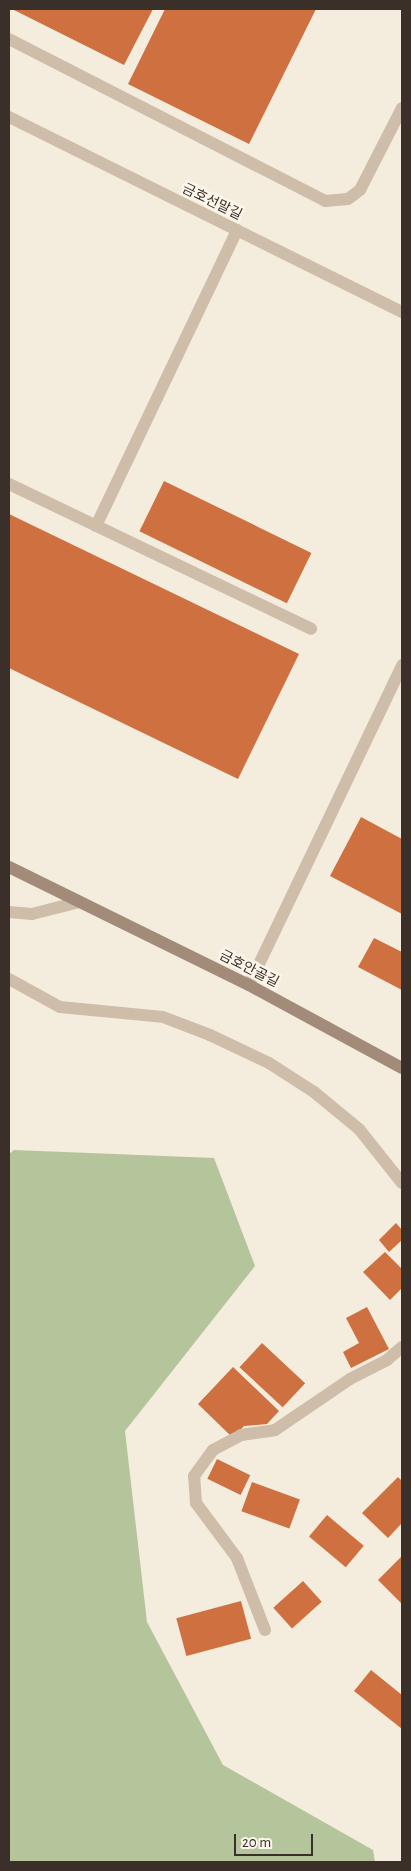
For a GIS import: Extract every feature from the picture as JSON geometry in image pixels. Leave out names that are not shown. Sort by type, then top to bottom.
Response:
[{"type":"street","points":[[9,39],[325,201],[348,199],[360,190],[402,108]]},
{"type":"street","name":"금호선말길","points":[[9,118],[402,312]]},
{"type":"street","points":[[96,526],[237,230]]},
{"type":"street","points":[[9,484],[311,629]]},
{"type":"street","points":[[249,985],[402,665]]},
{"type":"street","name":"금호안골길","points":[[9,867],[249,985],[402,1068]]},
{"type":"street","points":[[9,912],[32,914],[80,902]]},
{"type":"street","points":[[9,979],[60,1006],[163,1017],[210,1035],[269,1063],[314,1092],[358,1129],[402,1183]]},
{"type":"street","points":[[265,1630],[237,1558],[196,1503],[194,1476],[213,1450],[241,1435],[275,1430],[350,1379],[387,1360],[402,1347]]},
{"type":"green space","points":[[14,1150],[214,1158],[255,1266],[125,1431],[147,1622],[223,1765],[373,1850],[375,1862],[9,1862],[9,1154]]},
{"type":"building","points":[[12,9],[153,9],[124,65]]},
{"type":"building","points":[[165,9],[316,9],[249,144],[128,84]]},
{"type":"building","points":[[164,481],[311,553],[287,603],[139,531]]},
{"type":"building","points":[[9,514],[299,654],[238,779],[9,668]]},
{"type":"building","points":[[361,817],[402,839],[402,914],[330,876]]},
{"type":"building","points":[[374,938],[402,952],[402,990],[358,967]]},
{"type":"building","points":[[396,1223],[402,1230],[402,1240],[389,1252],[379,1240]]},
{"type":"building","points":[[385,1252],[402,1269],[402,1288],[390,1300],[363,1272]]},
{"type":"building","points":[[367,1307],[389,1349],[351,1368],[343,1352],[359,1343],[346,1318]]},
{"type":"building","points":[[262,1343],[305,1383],[283,1407],[239,1367]]},
{"type":"building","points":[[233,1367],[279,1411],[267,1424],[244,1426],[233,1438],[198,1404]]},
{"type":"building","points":[[217,1459],[250,1475],[241,1495],[207,1479]]},
{"type":"building","points":[[398,1477],[402,1481],[402,1523],[388,1538],[362,1513]]},
{"type":"building","points":[[252,1482],[300,1499],[289,1529],[241,1511]]},
{"type":"building","points":[[327,1515],[364,1546],[346,1567],[309,1536]]},
{"type":"building","points":[[402,1556],[402,1604],[378,1580]]},
{"type":"building","points":[[303,1581],[322,1602],[292,1629],[273,1608]]},
{"type":"building","points":[[241,1601],[251,1639],[186,1656],[176,1618]]},
{"type":"building","points":[[371,1670],[402,1695],[402,1729],[354,1691]]}]
